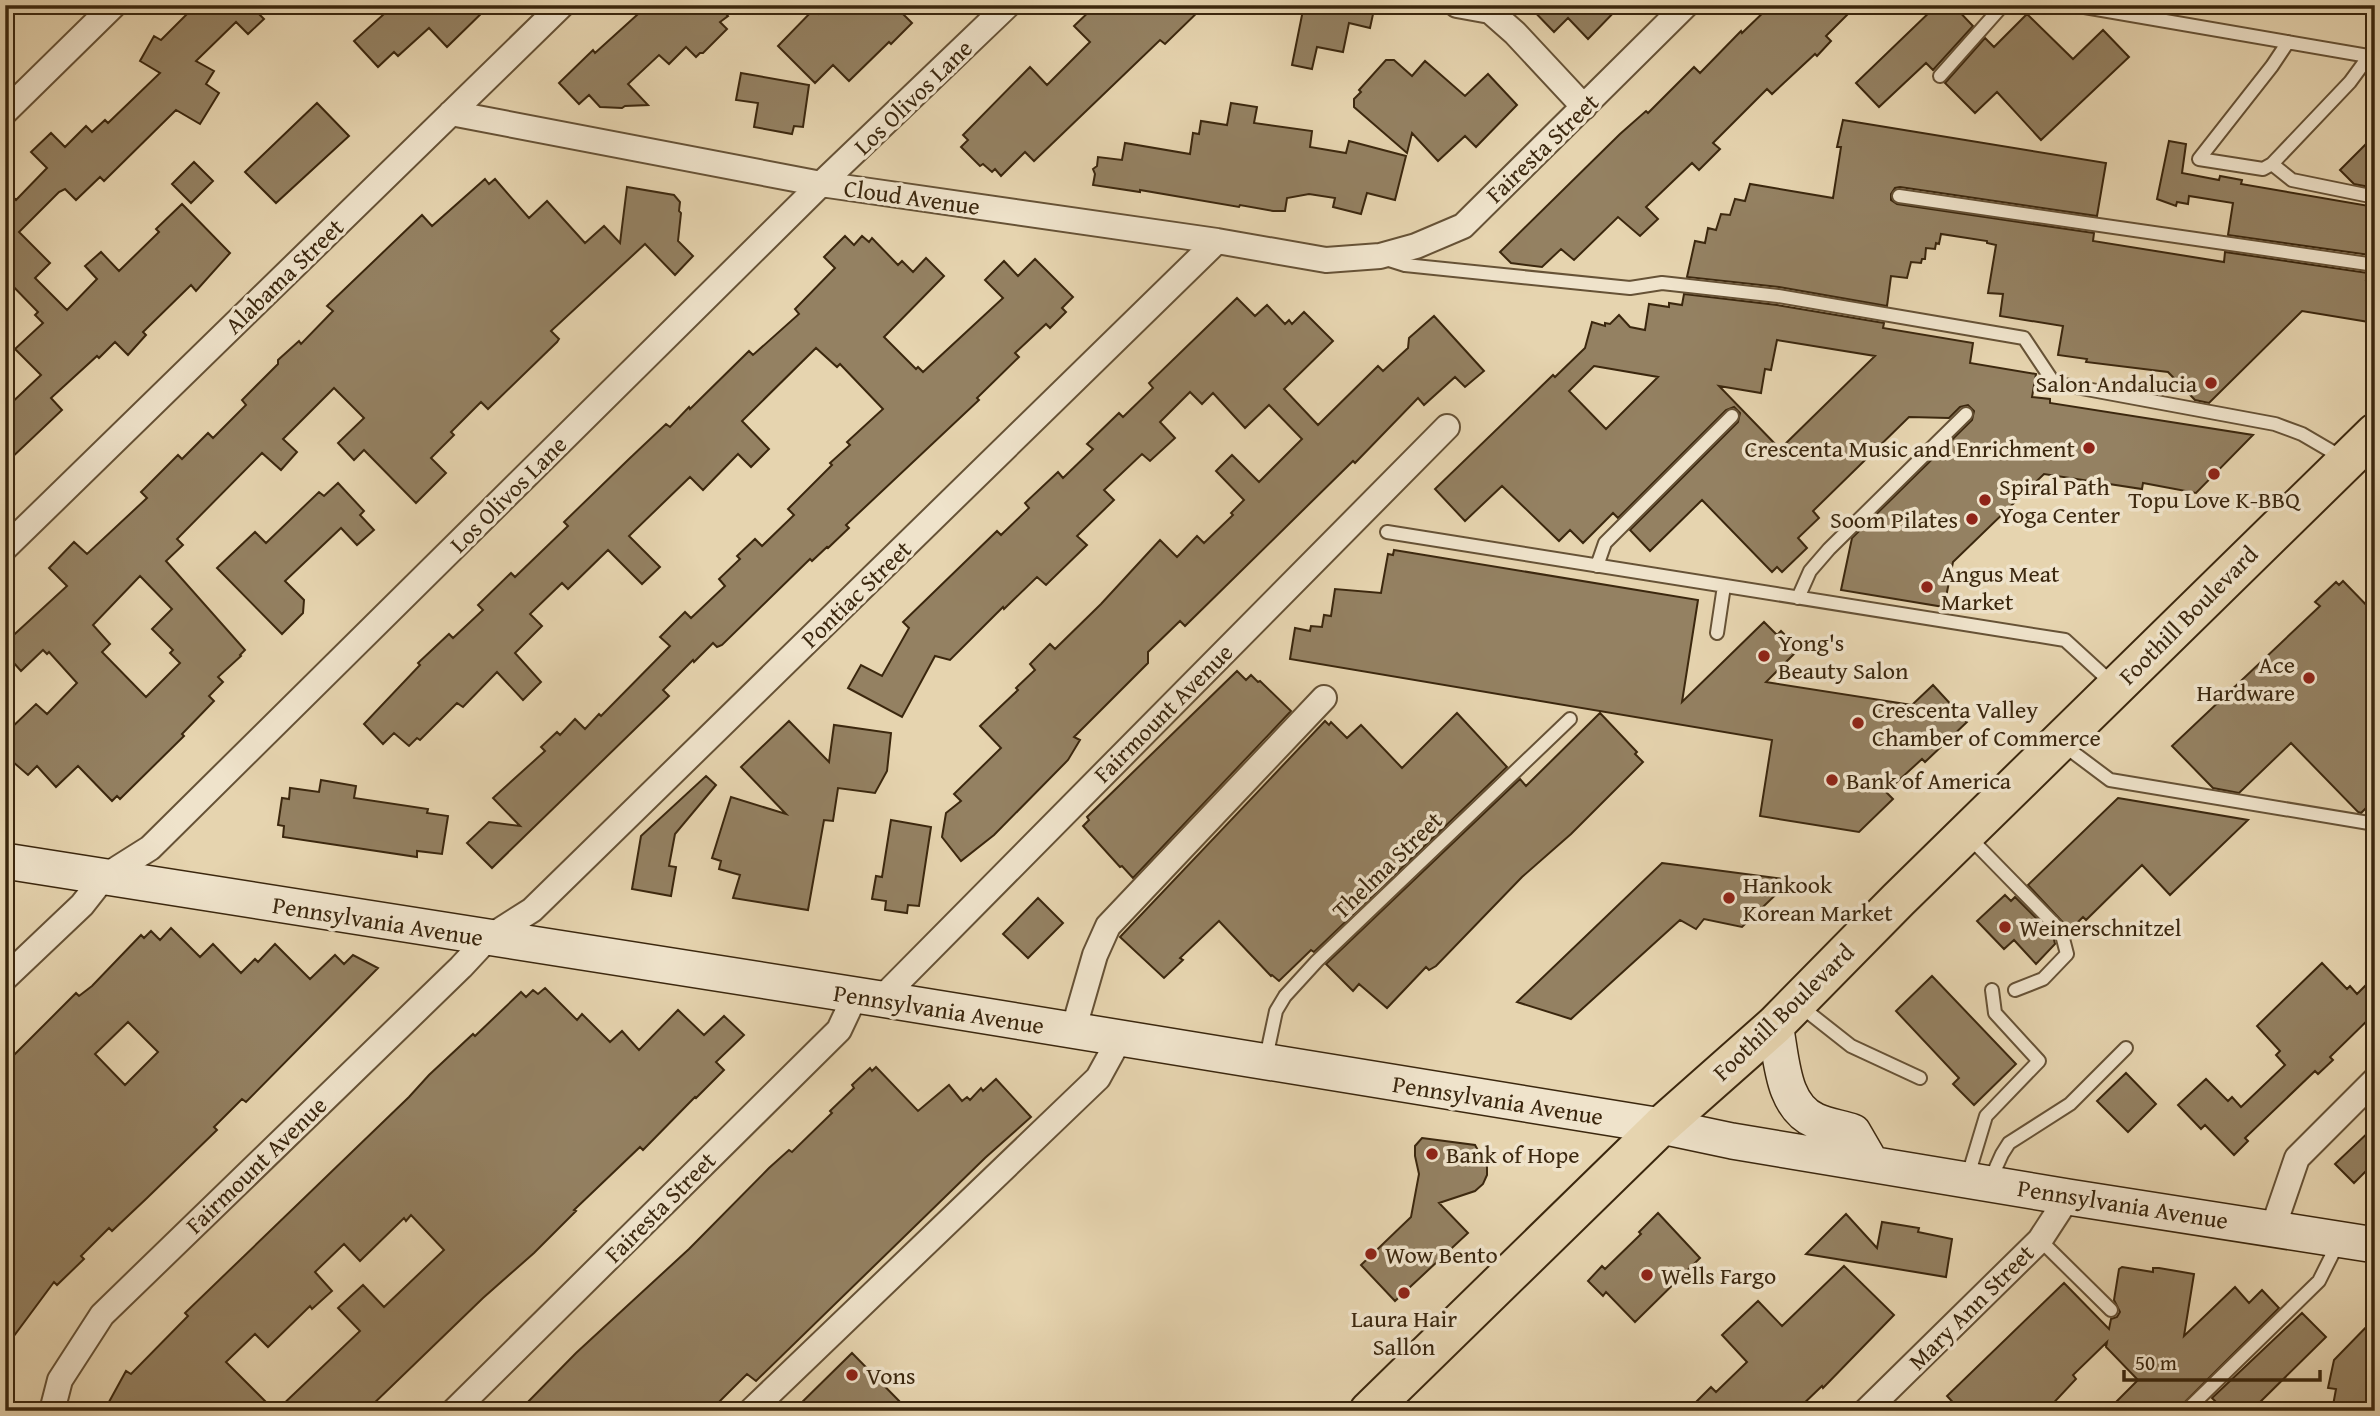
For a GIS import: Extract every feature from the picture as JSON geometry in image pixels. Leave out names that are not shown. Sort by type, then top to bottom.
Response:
[{"type":"main road","name":"Foothill Boulevard","points":[[1369,1411],[1661,1126],[1785,1014],[2375,433]]},
{"type":"main road","name":"Pennsylvania Avenue","points":[[5,861],[868,997],[1661,1126],[1732,1141],[2068,1197],[2375,1245]]},
{"type":"main road","points":[[1785,1014],[1786,1082],[1795,1106],[1814,1121],[1853,1132],[1871,1163]]},
{"type":"street","points":[[5,112],[114,5]]},
{"type":"street","name":"Alabama Street","points":[[5,548],[562,5]]},
{"type":"street","name":"Los Olivos Lane","points":[[5,978],[82,905],[104,877],[150,848],[821,184],[1008,5]]},
{"type":"street","points":[[1457,5],[1490,10],[1584,107]]},
{"type":"street","name":"Fairesta Street","points":[[1377,257],[1416,246],[1463,226],[1686,5]]},
{"type":"street","name":"Cloud Avenue","points":[[451,113],[821,184],[1217,241],[1326,260],[1377,257]]},
{"type":"street","name":"Pontiac Street","points":[[488,938],[532,909],[1217,241]]},
{"type":"street","name":"Fairmount Avenue","points":[[868,997],[1447,427]]},
{"type":"street","points":[[1073,1031],[1095,955],[1108,926],[1324,698]]},
{"type":"street","name":"Fairmount Avenue","points":[[52,1411],[60,1380],[102,1315],[488,938]]},
{"type":"street","name":"Fairesta Street","points":[[454,1411],[839,1030],[868,997]]},
{"type":"street","points":[[751,1411],[1098,1078],[1120,1038]]},
{"type":"street","points":[[2273,1228],[2297,1158],[2375,1080]]},
{"type":"street","name":"Mary Ann Street","points":[[1866,1411],[2040,1240],[2068,1197]]},
{"type":"lane","points":[[1940,76],[2003,5]]},
{"type":"lane","points":[[2073,5],[2372,56]]},
{"type":"lane","points":[[2288,42],[2199,159],[2263,169],[2272,164],[2372,56]]},
{"type":"lane","points":[[2272,164],[2292,180],[2375,197]]},
{"type":"lane","points":[[1899,197],[2375,265]]},
{"type":"lane","points":[[1377,257],[1405,265],[1630,288],[1661,283],[1778,296],[2024,338],[2054,383],[2275,424],[2302,433],[2347,460]]},
{"type":"lane","points":[[1798,598],[1810,571],[1829,548],[1966,414]]},
{"type":"lane","points":[[1597,566],[1605,543],[1732,416]]},
{"type":"lane","points":[[1387,532],[2065,640],[2116,687]]},
{"type":"lane","points":[[1717,633],[1724,586]]},
{"type":"lane","name":"Thelma Street","points":[[1265,1062],[1276,1011],[1285,996],[1317,961],[1570,719]]},
{"type":"lane","points":[[2060,743],[2109,780],[2375,824]]},
{"type":"lane","points":[[1966,835],[2062,931],[2067,954],[2043,979],[2015,990]]},
{"type":"lane","points":[[1978,1181],[1986,1116],[2039,1061],[1995,1013],[1992,990]]},
{"type":"lane","points":[[1785,1014],[1920,1078]]},
{"type":"lane","points":[[1978,1181],[2009,1143],[2070,1104],[2126,1048]]},
{"type":"lane","points":[[2186,1411],[2319,1281],[2340,1239]]},
{"type":"lane","points":[[2040,1240],[2111,1310]]},
{"type":"building","points":[[196,5],[253,5],[264,19],[248,34],[236,22],[196,61],[214,71],[206,84],[219,93],[200,124],[176,110],[104,181],[100,177],[76,200],[65,189],[59,192],[19,232],[50,263],[35,278],[67,310],[97,279],[85,266],[101,252],[119,271],[159,232],[156,229],[182,204],[230,253],[196,291],[191,285],[143,332],[146,335],[128,355],[115,342],[51,398],[62,410],[5,464],[5,409],[41,375],[15,349],[43,323],[35,315],[38,312],[5,278],[5,189],[16,200],[47,168],[31,152],[51,133],[65,147],[86,126],[92,132],[105,120],[108,123],[160,73],[140,61],[154,36],[161,40]]},
{"type":"building","points":[[394,5],[490,5],[447,47],[429,28],[398,56],[394,52],[378,67],[354,41]]},
{"type":"building","points":[[648,5],[718,5],[728,16],[720,22],[727,29],[696,57],[686,47],[669,64],[659,55],[628,84],[648,105],[600,107],[589,95],[579,104],[559,83],[593,50],[595,53]]},
{"type":"building","points":[[826,5],[894,5],[912,23],[849,81],[833,65],[815,83],[778,46],[813,10],[818,14]]},
{"type":"building","points":[[1096,5],[1205,5],[1165,44],[1160,40],[1034,161],[1025,152],[1001,176],[995,169],[992,172],[983,164],[980,166],[961,147],[968,140],[963,135],[1030,67],[1047,85],[1090,42],[1074,26]]},
{"type":"building","points":[[1304,5],[1375,5],[1370,28],[1349,23],[1343,52],[1317,47],[1312,69],[1292,65]]},
{"type":"building","points":[[1528,5],[1621,5],[1588,39],[1568,18],[1554,32]]},
{"type":"building","points":[[1771,5],[1857,5],[1826,36],[1831,41],[1817,56],[1815,54],[1772,94],[1767,89],[1713,143],[1720,149],[1699,170],[1692,163],[1646,207],[1658,219],[1640,236],[1618,217],[1574,260],[1561,249],[1542,267],[1511,263],[1500,252],[1620,134],[1646,111],[1648,113],[1694,67],[1700,73]]},
{"type":"building","points":[[1937,5],[1953,5],[1973,26],[1933,70],[1926,63],[1879,107],[1856,83]]},
{"type":"building","points":[[2027,14],[2073,59],[2103,30],[2129,57],[2041,140],[1997,92],[1975,113],[1945,83],[1985,38],[1994,47]]},
{"type":"building","points":[[1386,60],[1394,60],[1412,76],[1425,61],[1465,96],[1488,74],[1517,105],[1476,147],[1465,136],[1438,161],[1412,133],[1407,153],[1354,107],[1354,99],[1361,92],[1359,90]]},
{"type":"building","points":[[741,73],[809,85],[803,127],[794,126],[792,134],[754,127],[758,103],[736,100]]},
{"type":"building","points":[[317,103],[349,136],[276,203],[245,172]]},
{"type":"building","points":[[1231,103],[1257,107],[1254,123],[1312,131],[1310,147],[1346,153],[1349,141],[1406,156],[1395,200],[1367,193],[1361,214],[1333,207],[1335,198],[1309,194],[1287,198],[1285,211],[1273,211],[1093,185],[1093,169],[1097,166],[1098,157],[1122,160],[1125,143],[1190,154],[1193,133],[1199,134],[1201,121],[1227,125]]},
{"type":"building","points":[[1843,120],[2106,163],[2097,216],[1900,187],[1895,188],[1891,194],[1891,200],[1897,204],[2094,233],[2093,241],[2224,262],[2225,252],[2368,273],[2366,280],[2375,282],[2375,323],[2302,311],[2209,403],[2195,400],[2168,372],[2086,362],[2087,359],[2058,355],[2063,326],[2000,316],[2003,294],[1988,293],[1996,245],[1987,241],[1941,234],[1935,249],[1926,248],[1925,259],[1922,259],[1921,263],[1911,262],[1907,278],[1891,276],[1887,306],[1779,287],[1687,277],[1695,241],[1705,243],[1708,228],[1716,230],[1721,214],[1730,215],[1735,199],[1745,201],[1750,184],[1833,198],[1841,147],[1837,147]]},
{"type":"building","points":[[2375,135],[2375,188],[2354,184],[2340,170]]},
{"type":"building","points":[[2169,141],[2186,144],[2182,173],[2219,180],[2220,176],[2242,180],[2241,184],[2375,207],[2375,241],[2370,255],[2228,235],[2233,203],[2189,196],[2188,204],[2177,202],[2176,206],[2157,199]]},
{"type":"building","points":[[194,162],[213,181],[191,203],[172,184]]},
{"type":"building","points":[[485,179],[489,184],[495,179],[529,218],[547,201],[585,243],[604,226],[620,243],[627,187],[674,195],[680,202],[681,213],[678,241],[693,256],[675,275],[645,244],[551,331],[559,339],[557,342],[488,409],[481,402],[451,432],[454,435],[431,458],[446,473],[416,503],[364,450],[354,460],[338,443],[364,418],[334,388],[283,439],[297,452],[281,470],[262,453],[177,539],[183,545],[166,561],[245,650],[218,677],[223,682],[209,696],[214,701],[182,734],[184,736],[120,799],[117,796],[112,801],[78,766],[56,787],[37,766],[28,775],[5,755],[5,734],[36,704],[47,714],[77,683],[49,652],[47,654],[43,650],[21,671],[5,653],[5,643],[67,586],[49,568],[74,542],[87,554],[147,498],[141,492],[178,455],[182,459],[208,433],[213,438],[246,405],[242,400],[278,364],[278,360],[299,341],[301,344],[333,311],[327,306],[422,215],[432,226]],"holes":[[[140,576],[172,609],[152,629],[173,650],[170,653],[180,663],[146,697],[102,652],[110,644],[93,625]]]},
{"type":"building","points":[[845,236],[854,245],[862,236],[869,242],[872,238],[898,265],[902,261],[913,272],[926,258],[944,276],[884,337],[916,369],[918,367],[923,372],[1003,298],[985,280],[1004,261],[1018,276],[1035,259],[1073,297],[1062,308],[1066,312],[1050,328],[1046,324],[1015,353],[1019,357],[977,398],[979,400],[846,525],[849,528],[812,561],[810,559],[722,645],[717,647],[713,643],[694,662],[693,660],[663,690],[669,696],[492,868],[467,843],[489,822],[520,826],[493,798],[545,751],[541,747],[557,732],[560,735],[575,719],[585,729],[599,714],[601,716],[670,646],[660,637],[685,612],[691,618],[725,586],[719,579],[740,559],[737,556],[755,539],[762,546],[794,515],[788,509],[850,445],[847,442],[883,409],[840,364],[837,367],[816,348],[742,421],[769,449],[751,467],[738,454],[703,490],[690,477],[629,536],[660,567],[642,584],[608,550],[568,589],[562,583],[530,614],[542,626],[515,653],[541,682],[523,700],[497,672],[463,707],[457,703],[420,740],[417,738],[409,746],[394,733],[383,744],[364,724],[420,665],[418,663],[449,634],[453,638],[483,610],[478,605],[511,573],[515,577],[568,526],[564,522],[666,424],[670,427],[749,351],[753,355],[799,314],[795,309],[835,268],[824,257]]},
{"type":"building","points":[[1684,294],[1777,305],[1884,323],[1883,328],[1973,343],[1970,363],[2036,374],[2032,397],[2050,399],[2050,403],[2253,435],[2196,493],[2143,483],[2142,489],[2044,474],[1953,562],[1944,607],[1841,590],[1852,538],[1972,420],[1974,411],[1968,405],[1960,407],[1949,418],[1909,417],[1813,511],[1819,518],[1798,538],[1807,548],[1782,572],[1777,567],[1772,572],[1702,500],[1650,551],[1630,530],[1738,422],[1740,413],[1734,407],[1726,410],[1618,518],[1613,513],[1583,543],[1570,530],[1559,541],[1502,486],[1465,521],[1435,489],[1553,375],[1555,377],[1585,348],[1592,322],[1605,326],[1605,323],[1610,324],[1619,315],[1630,327],[1645,330],[1649,304],[1669,307],[1669,303],[1682,305]],"holes":[[[1777,340],[1875,356],[1780,449],[1719,386],[1761,393],[1765,369],[1771,370]],[[1594,366],[1658,377],[1606,429],[1569,391]]]},
{"type":"building","points":[[1237,298],[1255,316],[1267,305],[1285,324],[1289,320],[1292,324],[1304,312],[1333,341],[1284,389],[1318,425],[1378,366],[1383,371],[1408,348],[1409,338],[1434,316],[1484,371],[1465,387],[1455,377],[1424,405],[1418,398],[1355,463],[1353,461],[1185,626],[1180,621],[1148,652],[1148,663],[1074,737],[1080,740],[1068,760],[994,835],[961,861],[942,837],[946,813],[961,801],[954,794],[1001,748],[980,726],[1035,670],[1030,664],[1050,644],[1055,649],[1160,540],[1177,557],[1197,536],[1204,543],[1233,515],[1231,513],[1244,500],[1216,471],[1232,455],[1259,482],[1302,439],[1269,405],[1245,428],[1213,393],[1202,404],[1190,392],[1160,422],[1175,438],[1150,461],[1142,454],[1104,490],[1114,500],[1077,536],[1087,545],[1046,585],[1037,577],[950,660],[935,656],[902,717],[848,688],[861,665],[882,676],[909,628],[903,622],[997,531],[1001,535],[1029,508],[1025,503],[1058,472],[1063,478],[1093,449],[1087,444],[1119,413],[1123,417],[1153,388],[1149,383]]},
{"type":"building","points":[[338,483],[364,511],[360,515],[374,530],[357,545],[341,528],[285,581],[304,600],[303,613],[282,634],[217,568],[255,532],[266,543],[319,492],[324,496]]},
{"type":"building","points":[[1394,550],[1698,600],[1682,702],[1764,622],[1777,635],[1781,631],[1799,649],[1766,682],[1912,705],[1933,685],[1967,722],[1925,762],[1922,759],[1886,792],[1893,799],[1859,832],[1760,816],[1772,740],[1290,659],[1295,628],[1310,631],[1311,626],[1322,627],[1324,615],[1331,616],[1335,589],[1381,593],[1388,554],[1393,555]]},
{"type":"building","name":"Ace Hardware","points":[[2343,581],[2375,614],[2375,799],[2361,813],[2358,812],[2291,743],[2239,793],[2213,788],[2172,746],[2320,606],[2315,602],[2336,582],[2339,585]]},
{"type":"building","points":[[1237,671],[1246,680],[1251,675],[1260,681],[1291,711],[1133,878],[1083,826],[1089,820],[1087,817]]},
{"type":"building","points":[[1457,713],[1507,767],[1314,952],[1311,950],[1279,981],[1271,976],[1219,921],[1180,958],[1183,960],[1164,978],[1120,937],[1325,721],[1329,725],[1331,722],[1347,738],[1361,725],[1402,768]]},
{"type":"building","points":[[1600,713],[1643,762],[1571,834],[1522,877],[1436,966],[1429,970],[1426,967],[1387,1008],[1359,984],[1353,991],[1326,964],[1520,779],[1526,786]]},
{"type":"building","points":[[789,721],[829,762],[834,725],[891,733],[887,771],[875,793],[838,788],[833,821],[824,820],[808,910],[733,898],[740,875],[719,869],[721,861],[712,858],[731,797],[786,814],[741,767]]},
{"type":"building","points":[[706,776],[716,785],[675,834],[669,866],[676,867],[671,896],[632,889],[641,836]]},
{"type":"building","points":[[321,780],[356,786],[354,798],[428,809],[427,813],[448,816],[442,854],[417,851],[417,857],[283,837],[284,826],[278,825],[282,798],[289,799],[290,788],[319,792]]},
{"type":"building","points":[[2118,798],[2248,820],[2170,895],[2142,865],[2086,920],[2083,917],[2070,930],[2028,885]]},
{"type":"building","points":[[891,820],[931,827],[919,906],[908,905],[907,913],[885,910],[886,901],[872,899],[876,876],[882,877]]},
{"type":"building","points":[[1662,863],[1791,880],[1742,927],[1704,919],[1696,929],[1680,920],[1571,1019],[1517,1002]]},
{"type":"building","name":"Weinerschnitzel","points":[[2005,895],[2011,901],[2015,897],[2053,935],[2055,944],[2036,964],[2014,940],[2004,949],[1977,921]]},
{"type":"building","points":[[1038,898],[1063,923],[1028,958],[1003,934]]},
{"type":"building","points":[[171,928],[200,957],[213,944],[241,973],[255,959],[258,962],[275,944],[310,979],[335,955],[344,964],[353,955],[378,968],[246,1102],[242,1099],[214,1127],[217,1130],[147,1198],[112,1231],[109,1228],[81,1256],[84,1259],[57,1285],[54,1282],[5,1348],[5,1064],[76,993],[79,996],[92,986],[141,935],[144,938],[151,931],[160,940]],"holes":[[[128,1022],[158,1052],[125,1085],[95,1054]]]},
{"type":"building","points":[[2322,963],[2347,989],[2350,986],[2357,994],[2375,976],[2375,1013],[2330,1057],[2333,1060],[2318,1074],[2315,1071],[2245,1138],[2248,1141],[2234,1155],[2205,1125],[2201,1129],[2178,1105],[2206,1079],[2228,1101],[2232,1097],[2241,1107],[2285,1065],[2276,1055],[2280,1051],[2257,1026]]},
{"type":"building","points":[[1932,976],[2016,1064],[1974,1105],[1953,1084],[1959,1078],[1896,1011]]},
{"type":"building","points":[[545,988],[577,1020],[582,1014],[610,1042],[622,1031],[639,1050],[678,1010],[704,1035],[724,1016],[744,1035],[716,1062],[724,1070],[696,1098],[643,1150],[640,1147],[574,1210],[576,1211],[534,1253],[483,1298],[366,1411],[276,1411],[360,1331],[338,1308],[363,1285],[384,1307],[444,1250],[411,1215],[406,1221],[404,1218],[360,1261],[344,1244],[315,1272],[332,1291],[312,1309],[310,1306],[268,1347],[255,1334],[226,1362],[275,1411],[104,1411],[126,1371],[131,1374],[188,1316],[185,1313],[429,1075],[521,992],[526,997],[533,990],[538,994]]},
{"type":"building","points":[[876,1067],[918,1111],[949,1085],[962,1101],[967,1097],[970,1100],[981,1088],[983,1091],[996,1079],[1031,1117],[985,1158],[756,1381],[747,1374],[710,1411],[519,1411],[576,1353],[689,1249],[769,1168],[789,1150],[792,1152],[832,1113],[830,1111],[854,1088],[852,1085],[870,1068],[872,1071]]},
{"type":"building","points":[[2126,1073],[2156,1104],[2128,1132],[2097,1101]]},
{"type":"building","points":[[2375,1126],[2375,1162],[2354,1183],[2335,1164]]},
{"type":"building","points":[[1422,1138],[1475,1145],[1487,1167],[1487,1175],[1483,1184],[1475,1191],[1439,1203],[1468,1233],[1395,1301],[1361,1265],[1411,1217],[1419,1174],[1415,1146]]},
{"type":"building","name":"Wells Fargo","points":[[1658,1213],[1700,1258],[1635,1322],[1606,1292],[1603,1296],[1588,1281],[1602,1266],[1605,1269]]},
{"type":"building","points":[[1846,1214],[1877,1248],[1882,1222],[1919,1228],[1918,1232],[1952,1239],[1946,1277],[1806,1254]]},
{"type":"building","points":[[1844,1266],[1894,1315],[1823,1388],[1822,1386],[1796,1411],[1750,1411],[1743,1403],[1734,1411],[1687,1411],[1711,1387],[1716,1392],[1747,1362],[1722,1335],[1758,1301],[1782,1326]]},
{"type":"building","points":[[2122,1267],[2153,1272],[2153,1268],[2159,1268],[2194,1274],[2184,1336],[2235,1287],[2249,1303],[2262,1290],[2279,1308],[2176,1411],[2107,1411],[2138,1380],[2106,1347],[2107,1342],[2073,1375],[2076,1379],[2046,1411],[1961,1411],[1947,1396],[2064,1283],[2109,1329],[2111,1319],[2117,1317],[2120,1312],[2114,1300],[2119,1269]]},
{"type":"building","points":[[2302,1313],[2326,1337],[2251,1411],[2225,1411],[2212,1398]]},
{"type":"building","points":[[2375,1318],[2375,1411],[2332,1411],[2336,1389],[2328,1388],[2334,1360]]},
{"type":"building","name":"Vons","points":[[852,1353],[909,1411],[793,1411]]},
{"type":"place","name":"Salon Andalucia","points":[[2211,383]]},
{"type":"place","name":"Crescenta Music and Enrichment","points":[[2089,448]]},
{"type":"place","name":"Topu Love K-BBQ","points":[[2214,474]]},
{"type":"place","name":"Spiral Path Yoga Center","points":[[1985,500]]},
{"type":"place","name":"Soom Pilates","points":[[1972,519]]},
{"type":"place","name":"Angus Meat Market","points":[[1927,587]]},
{"type":"place","name":"Yong's Beauty Salon","points":[[1764,656]]},
{"type":"place","name":"Ace Hardware","points":[[2309,678]]},
{"type":"place","name":"Crescenta Valley Chamber of Commerce","points":[[1858,723]]},
{"type":"place","name":"Bank of America","points":[[1832,780]]},
{"type":"place","name":"Hankook Korean Market","points":[[1729,898]]},
{"type":"place","name":"Weinerschnitzel","points":[[2005,927]]},
{"type":"place","name":"Bank of Hope","points":[[1432,1154]]},
{"type":"place","name":"Wow Bento","points":[[1371,1254]]},
{"type":"place","name":"Wells Fargo","points":[[1647,1275]]},
{"type":"place","name":"Laura Hair Sallon","points":[[1404,1293]]},
{"type":"place","name":"Vons","points":[[852,1375]]}]
